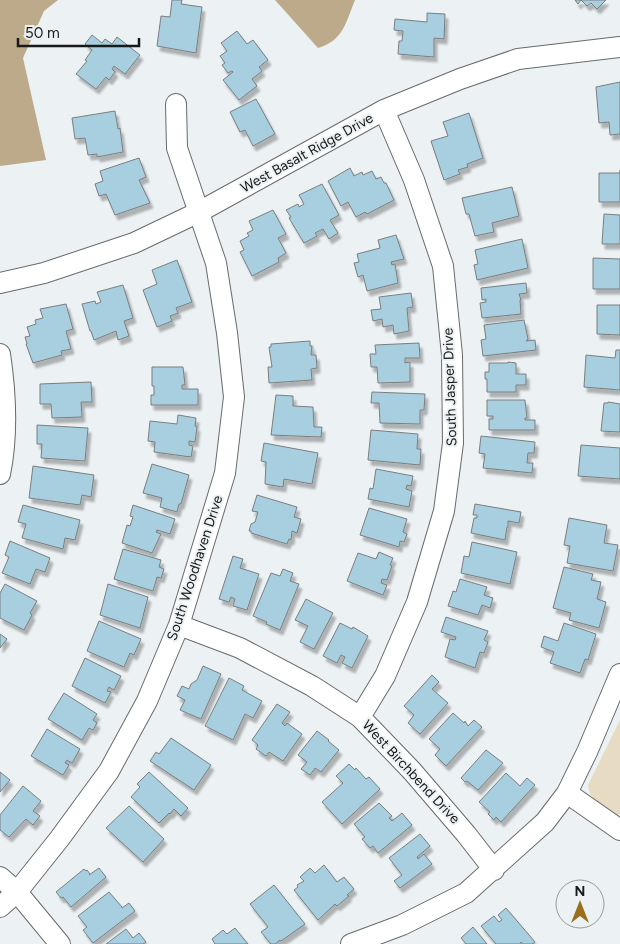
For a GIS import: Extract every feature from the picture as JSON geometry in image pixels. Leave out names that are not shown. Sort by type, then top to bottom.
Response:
[{"type":"street","name":"West Basalt Ridge Drive","points":[[0,283],[44,274],[134,243],[199,212],[384,110],[460,79],[518,58],[620,47]]},
{"type":"street","name":"South Woodhaven Drive","points":[[0,907],[17,892],[60,838],[109,771],[147,701],[179,625],[225,473],[234,397],[227,333],[216,263],[177,148],[176,104]]},
{"type":"street","name":"South Jasper Drive","points":[[360,717],[385,676],[416,602],[444,511],[453,443],[452,355],[442,266],[414,180],[384,110]]},
{"type":"street","points":[[0,354],[4,382],[5,449],[0,474]]},
{"type":"street","name":"West Birchbend Drive","points":[[179,625],[240,648],[312,686],[360,717],[412,771],[494,870]]},
{"type":"street","points":[[350,944],[402,925],[466,893],[494,870],[545,822],[567,794],[620,674]]},
{"type":"street","points":[[567,794],[620,830]]},
{"type":"street","points":[[0,877],[17,892],[60,944]]},
{"type":"shaded area","points":[[0,0],[58,0],[44,11],[23,58],[46,160],[0,166]]},
{"type":"shaded area","points":[[275,0],[355,0],[346,23],[338,36],[333,41],[318,48]]},
{"type":"shaded area","points":[[620,720],[620,816],[595,800],[589,791],[588,785]]},
{"type":"building","points":[[172,0],[182,0],[181,4],[202,7],[196,53],[157,46],[161,16],[170,17]]},
{"type":"building","points":[[581,0],[606,0],[597,9],[591,3],[587,6]]},
{"type":"building","points":[[427,13],[445,14],[444,39],[434,38],[434,57],[398,54],[399,41],[402,41],[403,31],[394,30],[395,19],[427,22]]},
{"type":"building","points":[[237,31],[247,44],[253,40],[268,60],[259,67],[262,71],[252,79],[257,86],[239,100],[223,80],[233,72],[228,73],[222,65],[225,63],[220,56],[227,51],[221,43]]},
{"type":"building","points":[[92,35],[102,43],[105,39],[112,44],[117,37],[140,55],[125,74],[114,66],[112,69],[115,72],[109,80],[106,77],[96,89],[76,74],[87,61],[85,60],[92,50],[85,44]]},
{"type":"building","points":[[620,82],[620,134],[610,135],[609,122],[599,123],[596,87]]},
{"type":"building","points":[[256,99],[275,134],[253,146],[245,130],[240,132],[230,112]]},
{"type":"building","points":[[115,111],[118,129],[120,128],[123,152],[97,157],[97,154],[88,155],[85,138],[75,139],[72,118]]},
{"type":"building","points":[[469,113],[483,158],[467,164],[468,167],[458,170],[460,174],[444,180],[431,141],[448,136],[443,122]]},
{"type":"building","points":[[139,158],[146,177],[139,180],[150,203],[115,215],[106,194],[99,196],[95,184],[103,181],[100,171]]},
{"type":"building","points":[[350,168],[354,176],[362,172],[363,175],[372,171],[376,179],[381,177],[394,200],[367,214],[365,212],[356,217],[348,202],[341,206],[328,181]]},
{"type":"building","points":[[599,173],[620,173],[620,202],[599,202]]},
{"type":"building","points":[[322,184],[339,215],[330,220],[338,233],[329,239],[323,229],[315,233],[317,236],[304,243],[286,210],[298,204],[299,207],[304,204],[299,195]]},
{"type":"building","points":[[512,187],[519,216],[492,223],[494,232],[475,236],[462,198]]},
{"type":"building","points":[[273,210],[286,234],[278,238],[286,253],[278,258],[279,262],[252,276],[240,252],[244,250],[240,241],[249,236],[247,233],[253,230],[249,221]]},
{"type":"building","points":[[604,214],[620,215],[620,244],[602,244]]},
{"type":"building","points":[[396,235],[404,259],[391,262],[392,265],[395,264],[398,283],[367,291],[363,275],[358,277],[354,263],[359,262],[357,254],[380,248],[378,240]]},
{"type":"building","points":[[522,239],[528,268],[477,280],[474,265],[478,264],[475,250]]},
{"type":"building","points":[[593,258],[620,259],[620,289],[593,289]]},
{"type":"building","points":[[177,260],[192,302],[176,308],[178,313],[170,316],[172,321],[157,327],[143,290],[157,284],[152,270]]},
{"type":"building","points":[[526,283],[527,293],[519,294],[521,314],[482,318],[480,303],[486,302],[486,299],[482,300],[481,288]]},
{"type":"building","points":[[123,285],[133,318],[124,321],[129,336],[118,340],[116,331],[94,340],[82,304],[95,301],[96,304],[101,302],[97,292]]},
{"type":"building","points":[[411,293],[413,307],[407,308],[409,331],[394,334],[393,325],[383,327],[382,319],[373,321],[371,310],[381,309],[379,297]]},
{"type":"building","points":[[66,304],[73,329],[66,331],[71,349],[61,351],[62,355],[33,363],[26,344],[25,337],[30,336],[27,327],[36,324],[35,320],[43,318],[40,309]]},
{"type":"building","points":[[597,305],[620,305],[620,335],[597,334]]},
{"type":"building","points":[[524,320],[528,339],[526,341],[535,340],[536,350],[483,356],[481,340],[486,339],[484,325]]},
{"type":"building","points":[[310,341],[310,346],[312,346],[311,355],[316,355],[317,368],[311,369],[312,380],[269,383],[268,367],[272,367],[269,347],[271,347],[271,344]]},
{"type":"building","points":[[419,343],[420,358],[405,358],[405,363],[410,362],[410,382],[378,383],[377,367],[371,367],[370,354],[376,354],[375,345]]},
{"type":"building","points":[[616,350],[620,350],[620,390],[584,387],[586,355],[615,358]]},
{"type":"building","points":[[489,363],[516,363],[516,374],[526,374],[526,385],[516,385],[516,392],[487,392],[485,372],[489,372]]},
{"type":"building","points":[[152,367],[183,367],[185,385],[182,385],[182,389],[198,389],[198,405],[151,405],[151,395],[154,395]]},
{"type":"building","points":[[91,382],[92,402],[81,402],[82,417],[52,418],[51,404],[40,404],[40,384]]},
{"type":"building","points":[[372,392],[425,394],[424,410],[420,410],[420,424],[380,423],[379,403],[371,403]]},
{"type":"building","points":[[276,395],[293,396],[293,406],[313,407],[314,427],[322,427],[321,437],[271,435]]},
{"type":"building","points":[[487,400],[525,400],[527,418],[525,420],[535,420],[535,430],[489,430],[489,419],[493,419],[493,416],[487,416]]},
{"type":"building","points":[[604,403],[620,404],[620,432],[601,431]]},
{"type":"building","points":[[178,415],[196,418],[195,442],[189,441],[189,445],[193,446],[191,457],[154,452],[155,442],[148,441],[150,421],[177,424]]},
{"type":"building","points":[[37,425],[88,428],[85,461],[41,458],[42,444],[37,444]]},
{"type":"building","points":[[371,430],[418,434],[417,449],[421,449],[420,465],[368,460]]},
{"type":"building","points":[[481,436],[535,442],[534,453],[528,453],[527,463],[533,463],[532,473],[483,468],[485,454],[479,453]]},
{"type":"building","points":[[264,443],[318,453],[312,484],[284,479],[283,487],[265,484],[266,462],[261,461]]},
{"type":"building","points":[[581,445],[620,448],[620,479],[578,476]]},
{"type":"building","points":[[152,464],[189,475],[177,512],[160,507],[162,498],[143,493]]},
{"type":"building","points":[[33,466],[94,475],[91,497],[82,495],[80,505],[29,498]]},
{"type":"building","points":[[376,469],[413,476],[411,486],[407,485],[406,489],[412,491],[409,507],[368,499],[370,488],[373,489]]},
{"type":"building","points":[[257,495],[297,507],[294,517],[301,519],[297,533],[292,531],[291,540],[289,539],[287,544],[249,531],[251,524],[255,522],[258,512],[252,511]]},
{"type":"building","points":[[475,504],[521,512],[519,523],[508,521],[505,540],[471,533],[474,518],[477,518],[477,515],[473,515]]},
{"type":"building","points":[[23,505],[80,520],[75,540],[65,538],[63,549],[22,538],[26,524],[18,522]]},
{"type":"building","points":[[133,505],[175,519],[170,534],[157,530],[156,532],[161,534],[152,553],[122,543],[127,525],[130,526],[133,517],[130,516]]},
{"type":"building","points":[[369,508],[407,519],[403,532],[407,534],[404,542],[400,541],[399,547],[360,535]]},
{"type":"building","points":[[569,518],[607,525],[604,543],[618,545],[613,571],[567,563],[570,546],[564,545]]},
{"type":"building","points":[[10,541],[50,558],[45,572],[36,569],[30,584],[2,573],[9,557],[5,555]]},
{"type":"building","points":[[472,542],[517,552],[510,584],[461,573],[464,556],[469,557]]},
{"type":"building","points":[[123,549],[161,560],[159,567],[164,569],[161,578],[157,577],[153,591],[114,579]]},
{"type":"building","points":[[379,552],[393,558],[387,580],[382,579],[381,583],[387,585],[383,595],[347,581],[358,553],[376,559]]},
{"type":"building","points":[[233,556],[243,559],[240,568],[259,574],[247,610],[233,606],[235,599],[231,597],[229,602],[219,599]]},
{"type":"building","points":[[564,567],[593,574],[591,580],[601,582],[597,599],[606,602],[599,628],[569,620],[571,613],[553,608]]},
{"type":"building","points":[[283,569],[293,573],[290,581],[299,584],[280,630],[253,616],[271,573],[280,576]]},
{"type":"building","points":[[460,579],[487,587],[484,595],[493,598],[490,608],[482,605],[478,615],[448,606],[453,591],[456,592]]},
{"type":"building","points":[[5,584],[37,601],[24,630],[0,618],[0,593]]},
{"type":"building","points":[[108,584],[148,597],[140,628],[100,615]]},
{"type":"building","points":[[306,599],[333,613],[314,649],[300,642],[308,626],[295,620]]},
{"type":"building","points":[[446,617],[488,631],[484,640],[488,642],[484,653],[480,652],[475,668],[445,657],[450,639],[455,640],[456,637],[441,632]]},
{"type":"building","points":[[99,621],[141,639],[134,655],[130,653],[124,667],[87,651]]},
{"type":"building","points":[[340,623],[352,629],[353,627],[368,636],[352,668],[342,663],[345,657],[341,655],[337,663],[323,656]]},
{"type":"building","points":[[564,623],[596,634],[588,660],[585,659],[580,673],[550,663],[554,652],[541,647],[544,636],[558,641]]},
{"type":"building","points":[[0,634],[7,639],[0,648]]},
{"type":"building","points":[[85,658],[121,676],[114,690],[109,687],[107,691],[111,692],[105,703],[72,686]]},
{"type":"building","points":[[203,666],[221,674],[201,719],[180,710],[185,700],[177,696],[182,686],[189,689],[191,684],[197,680]]},
{"type":"building","points":[[432,675],[439,682],[432,689],[448,703],[420,734],[408,723],[414,715],[404,706]]},
{"type":"building","points":[[229,678],[244,686],[242,690],[262,701],[253,718],[245,714],[233,740],[205,726]]},
{"type":"building","points":[[64,693],[97,714],[93,720],[97,723],[93,730],[89,728],[82,740],[48,719]]},
{"type":"building","points":[[277,704],[290,712],[282,723],[285,726],[287,723],[302,734],[283,761],[269,752],[266,756],[256,749],[258,745],[252,740]]},
{"type":"building","points":[[453,713],[464,723],[465,721],[468,726],[474,720],[482,727],[446,766],[435,755],[440,749],[429,739]]},
{"type":"building","points":[[47,729],[80,749],[72,763],[67,760],[65,763],[69,765],[63,775],[31,756]]},
{"type":"building","points":[[317,731],[339,750],[321,772],[315,768],[310,775],[301,769],[307,762],[298,755]]},
{"type":"building","points":[[171,738],[211,765],[194,790],[150,761],[156,752],[159,754]]},
{"type":"building","points":[[486,750],[503,763],[478,790],[461,778]]},
{"type":"building","points":[[349,764],[355,770],[356,768],[366,779],[369,777],[380,789],[342,824],[322,802],[343,783],[336,776]]},
{"type":"building","points":[[0,772],[10,780],[0,792]]},
{"type":"building","points":[[149,772],[188,808],[181,816],[174,809],[159,823],[131,797],[140,787],[137,784]]},
{"type":"building","points":[[506,773],[520,786],[527,778],[535,785],[501,822],[496,817],[494,820],[488,814],[490,812],[479,802]]},
{"type":"building","points":[[23,786],[41,801],[33,811],[40,816],[33,825],[26,819],[9,837],[0,830],[0,815]]},
{"type":"building","points":[[379,803],[392,816],[389,818],[392,821],[402,813],[412,825],[378,853],[373,846],[370,848],[362,839],[365,837],[354,824]]},
{"type":"building","points":[[129,806],[164,839],[143,862],[106,828]]},
{"type":"building","points":[[420,834],[430,846],[417,857],[418,859],[424,854],[432,864],[400,888],[394,881],[402,875],[389,858]]},
{"type":"building","points":[[324,865],[337,882],[344,877],[354,889],[347,895],[349,896],[337,906],[335,904],[318,920],[294,890],[298,887],[297,885],[304,881],[300,877],[310,868],[315,873]]},
{"type":"building","points":[[99,868],[106,877],[71,907],[56,892],[84,869],[87,870],[89,875]]},
{"type":"building","points":[[274,885],[305,924],[281,941],[271,944],[261,932],[268,927],[250,904]]},
{"type":"building","points":[[109,892],[122,908],[129,903],[135,911],[93,943],[83,930],[87,927],[78,916]]},
{"type":"building","points":[[506,908],[535,942],[532,944],[523,944],[521,942],[520,944],[496,944],[481,926],[494,916],[499,922],[502,920],[498,915]]},
{"type":"building","points":[[473,927],[487,944],[466,944],[461,938]]},
{"type":"building","points":[[235,928],[248,944],[215,944],[212,939],[223,930],[227,934]]},
{"type":"building","points":[[126,929],[133,938],[139,933],[146,942],[143,944],[106,944]]}]
